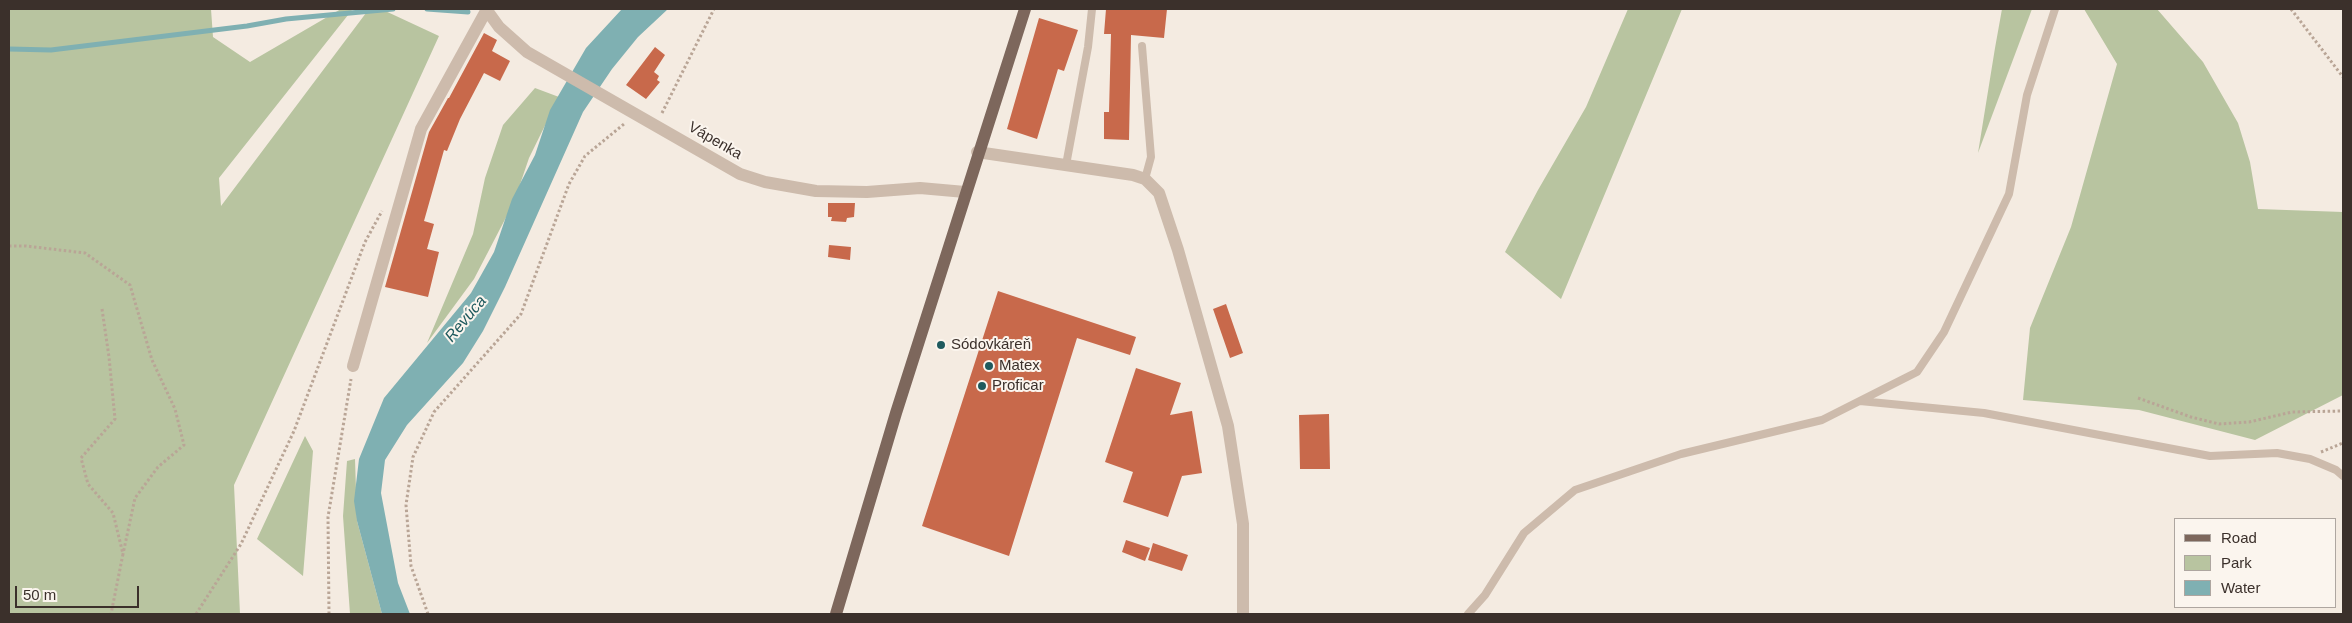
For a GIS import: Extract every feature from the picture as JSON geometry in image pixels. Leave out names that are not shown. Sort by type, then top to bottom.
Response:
[{"type":"main road","points":[[836,614],[977,152],[1025,9]]},
{"type":"street","name":"Vápenka","points":[[354,366],[421,129],[486,10],[499,27],[527,52],[553,68],[611,98],[724,166],[765,182],[816,191],[867,192],[920,188],[965,192]]},
{"type":"street","points":[[977,152],[1095,168],[1145,179],[1159,193],[1178,250],[1228,426],[1242,524],[1242,614]]},
{"type":"lane","points":[[1066,165],[1088,47],[1092,9]]},
{"type":"lane","points":[[1468,614],[1485,595],[1524,533],[1575,490],[1681,454],[1822,420],[1917,372],[1944,332],[2010,194],[2027,95],[2055,9]]},
{"type":"lane","points":[[1142,46],[1151,157],[1145,179]]},
{"type":"lane","points":[[1860,401],[1984,413],[2210,456],[2277,453],[2310,459],[2336,470],[2343,476]]},
{"type":"path","points":[[655,124],[676,89],[714,9]]},
{"type":"path","points":[[2291,9],[2343,77]]},
{"type":"path","points":[[428,614],[410,557],[406,505],[413,457],[434,412],[521,314],[569,184],[585,156],[636,114]]},
{"type":"path","points":[[196,614],[241,544],[294,431],[365,242],[384,207]]},
{"type":"path","points":[[9,246],[26,246],[84,253],[130,285],[152,360],[175,409],[184,445],[158,467],[135,498],[111,614]]},
{"type":"path","points":[[102,310],[115,419],[81,458],[88,484],[113,513],[123,554]]},
{"type":"path","points":[[329,614],[328,517],[354,366]]},
{"type":"path","points":[[2138,398],[2191,417],[2219,424],[2249,422],[2292,412],[2343,411]]},
{"type":"path","points":[[2310,459],[2343,443]]},
{"type":"green space","points":[[9,9],[211,9],[213,37],[250,62],[341,9],[352,10],[219,178],[221,206],[369,9],[381,9],[439,36],[234,485],[240,614],[9,614]]},
{"type":"green space","points":[[1628,9],[1682,9],[1561,299],[1505,252],[1586,107]]},
{"type":"green space","points":[[2002,9],[2032,9],[1978,153],[1995,48]]},
{"type":"green space","points":[[2084,9],[2157,9],[2203,62],[2238,123],[2250,162],[2258,209],[2343,212],[2343,395],[2255,440],[2139,410],[2023,400],[2030,328],[2071,227],[2117,64]]},
{"type":"green space","points":[[535,88],[559,97],[529,158],[514,202],[474,279],[427,343],[473,234],[485,178],[503,125]]},
{"type":"green space","points":[[305,436],[313,451],[303,576],[257,539]]},
{"type":"green space","points":[[355,459],[357,521],[382,614],[350,614],[343,516],[347,461]]},
{"type":"water","name":"Revúca","points":[[622,9],[668,9],[638,37],[612,69],[583,112],[505,287],[483,331],[463,363],[407,425],[385,460],[381,493],[398,583],[410,614],[382,614],[357,521],[354,501],[359,459],[384,398],[471,293],[494,252],[512,199],[535,155],[550,110],[586,48]]},
{"type":"building","points":[[1106,9],[1167,9],[1164,38],[1131,35],[1129,140],[1104,139],[1104,112],[1109,112],[1111,34],[1104,34]]},
{"type":"building","points":[[1039,18],[1078,30],[1064,71],[1058,69],[1037,139],[1007,129]]},
{"type":"building","points":[[484,33],[497,40],[492,51],[510,61],[500,81],[484,73],[460,119],[447,151],[444,150],[424,221],[434,224],[427,249],[439,252],[428,297],[385,287],[429,132]]},
{"type":"building","points":[[655,47],[665,55],[654,72],[659,76],[657,80],[660,82],[646,99],[626,85]]},
{"type":"building","points":[[828,203],[855,203],[854,217],[847,218],[846,222],[831,221],[832,217],[828,217]]},
{"type":"building","points":[[829,245],[851,247],[850,260],[828,257]]},
{"type":"building","points":[[998,291],[1136,337],[1130,355],[1077,338],[1009,556],[922,526]]},
{"type":"building","points":[[1226,304],[1243,353],[1230,358],[1213,309]]},
{"type":"building","points":[[1136,368],[1181,383],[1170,415],[1192,411],[1202,473],[1182,476],[1168,517],[1123,502],[1133,472],[1105,462]]},
{"type":"building","points":[[1329,414],[1330,469],[1300,469],[1299,415]]},
{"type":"building","points":[[1126,540],[1150,548],[1145,561],[1122,552]]},
{"type":"building","points":[[1153,543],[1188,555],[1182,571],[1148,560]]},
{"type":"waterway","points":[[9,49],[51,50],[247,26],[286,19],[393,9]]},
{"type":"waterway","points":[[427,9],[468,12]]},
{"type":"place","name":"Sódovkáreň","points":[[941,345]]},
{"type":"place","name":"Matex","points":[[989,366]]},
{"type":"place","name":"Proficar","points":[[982,386]]}]
